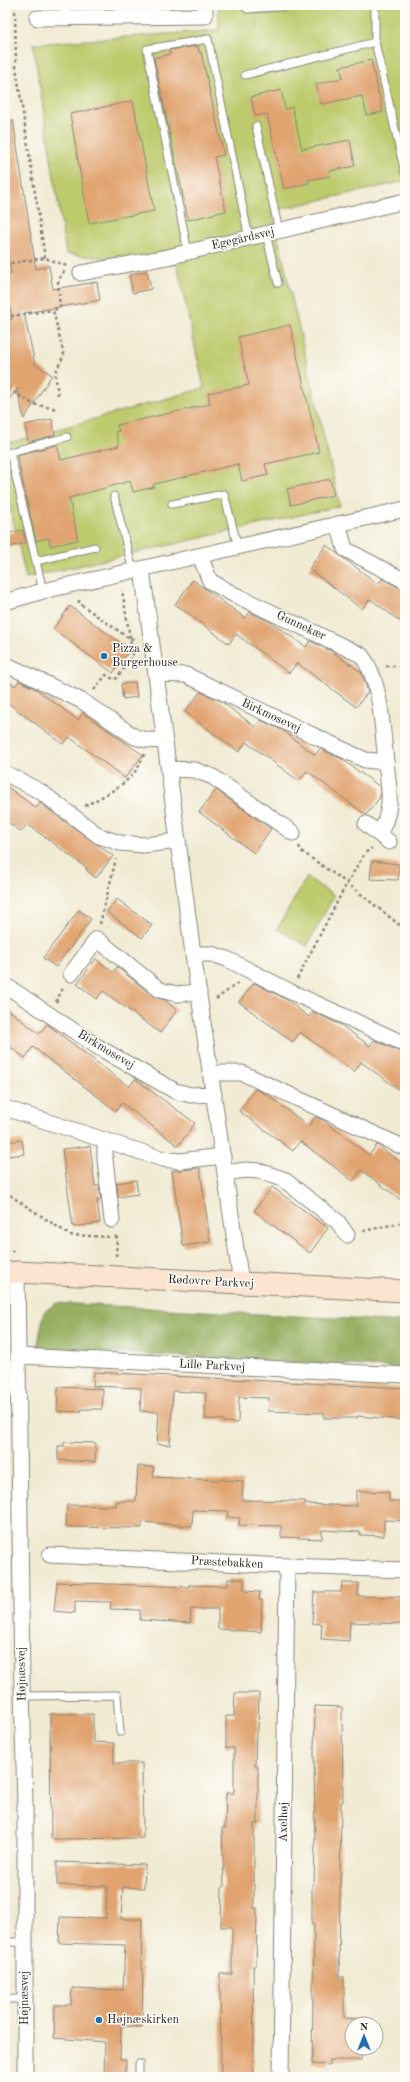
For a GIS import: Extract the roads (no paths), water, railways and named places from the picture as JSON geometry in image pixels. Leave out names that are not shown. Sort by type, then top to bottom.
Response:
[{"type":"street","points":[[37,18],[205,16],[205,5]]},
{"type":"street","name":"Egegårdsvej","points":[[81,273],[188,252],[405,201]]},
{"type":"street","points":[[5,602],[77,583],[405,509]]},
{"type":"street","points":[[338,524],[344,549],[405,581]]},
{"type":"street","name":"Gunnekær","points":[[200,556],[210,581],[231,593],[362,655],[369,664],[375,679],[386,762]]},
{"type":"street","points":[[138,570],[156,674],[193,954],[241,1283]]},
{"type":"street","points":[[5,664],[82,701],[135,737],[147,740],[165,741]]},
{"type":"street","name":"Birkmosevej","points":[[156,674],[186,675],[366,760],[386,762]]},
{"type":"street","points":[[366,824],[384,838],[386,822],[390,809],[386,762]]},
{"type":"street","points":[[169,769],[195,770],[213,777],[293,833]]},
{"type":"street","points":[[5,773],[41,792],[99,836],[120,843],[144,845],[178,841]]},
{"type":"street","points":[[71,974],[97,939],[160,990],[177,994],[199,992]]},
{"type":"street","points":[[193,954],[212,954],[227,959],[291,992],[405,1044]]},
{"type":"street","name":"Birkmosevej","points":[[5,985],[98,1047],[175,1091],[191,1095],[214,1094]]},
{"type":"street","points":[[211,1073],[242,1073],[405,1148]]},
{"type":"street","points":[[5,1108],[105,1142],[163,1159],[180,1161],[222,1156]]},
{"type":"street","points":[[105,1142],[105,1159],[112,1220]]},
{"type":"street","points":[[225,1174],[246,1170],[259,1171],[283,1179],[338,1222],[347,1235]]},
{"type":"street","name":"Rødovre Parkvej","points":[[9,1271],[405,1291]]},
{"type":"street","name":"Højnæsvej","points":[[9,1271],[19,1356],[22,1696],[25,1804],[25,2077]]},
{"type":"street","name":"Lille Parkvej","points":[[19,1356],[405,1375]]},
{"type":"street","name":"Præstebakken","points":[[50,1555],[405,1570]]},
{"type":"street","name":"Axelhøj","points":[[281,2077],[287,1566]]},
{"type":"lane","points":[[243,5],[247,9],[307,5]]},
{"type":"lane","points":[[375,5],[375,42],[405,173]]},
{"type":"lane","points":[[188,252],[147,49],[208,39],[249,238]]},
{"type":"lane","points":[[245,75],[375,42]]},
{"type":"lane","points":[[256,126],[273,232],[278,283]]},
{"type":"lane","points":[[43,591],[10,452],[67,437]]},
{"type":"lane","points":[[172,504],[224,494],[238,547]]},
{"type":"lane","points":[[114,496],[138,570]]},
{"type":"lane","points":[[36,561],[94,547]]},
{"type":"lane","points":[[22,1696],[117,1695],[120,1732]]},
{"type":"lane","points":[[5,1942],[25,1942]]},
{"type":"lane","points":[[5,1999],[25,1999]]},
{"type":"lane","points":[[139,2064],[139,2077]]},
{"type":"place","name":"Pizza & Burgerhouse","points":[[104,656]]},
{"type":"place","name":"Højnæskirken","points":[[99,2020]]}]
